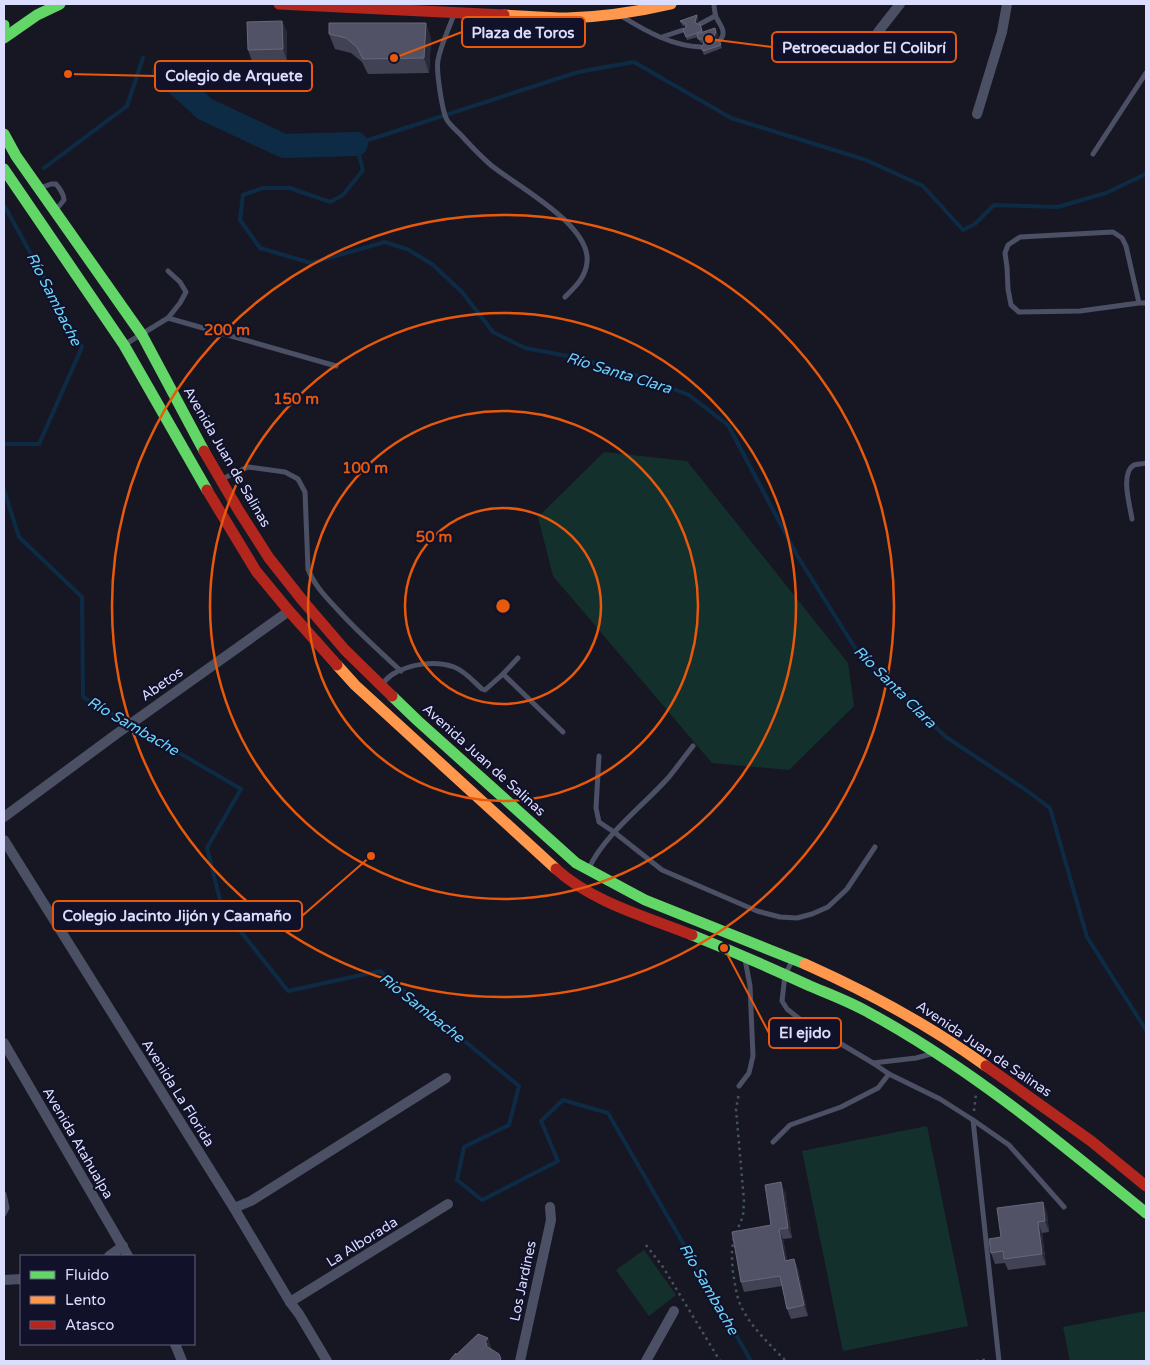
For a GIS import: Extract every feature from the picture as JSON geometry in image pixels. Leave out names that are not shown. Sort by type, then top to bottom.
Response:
[{"type":"main road","points":[[4,38],[37,15],[60,4]]},
{"type":"main road","points":[[279,4],[566,18],[618,14],[671,4]]},
{"type":"main road","name":"Avenida Juan de Salinas","points":[[4,134],[16,156],[142,335],[220,480],[253,535],[303,601],[345,650],[381,685],[576,864],[644,900],[794,958],[842,980],[901,1011],[971,1055],[1091,1140],[1146,1186]]},
{"type":"main road","points":[[4,169],[124,345],[205,487],[256,571],[289,612],[354,685],[568,880],[603,900],[744,956],[864,1010],[902,1031],[977,1080],[1057,1140],[1146,1213]]},
{"type":"main road","points":[[369,698],[381,685]]},
{"type":"street","points":[[878,32],[900,4]]},
{"type":"street","points":[[977,114],[1002,32],[1007,4]]},
{"type":"street","name":"Abetos","points":[[4,817],[114,735],[289,612]]},
{"type":"street","name":"Avenida La Florida","points":[[4,840],[234,1208],[327,1361]]},
{"type":"street","name":"Avenida Atahualpa","points":[[4,1043],[128,1255]]},
{"type":"street","points":[[234,1208],[251,1201],[446,1078]]},
{"type":"street","name":"La Alborada","points":[[290,1302],[448,1204]]},
{"type":"street","name":"Los Jardines","points":[[520,1361],[550,1220],[550,1207]]},
{"type":"street","points":[[110,1255],[123,1246]]},
{"type":"street","points":[[4,1280],[20,1280]]},
{"type":"street","points":[[646,1361],[674,1311]]},
{"type":"street","points":[[175,1345],[182,1361]]},
{"type":"lane","points":[[714,4],[716,16],[724,34],[723,38],[719,41]]},
{"type":"lane","points":[[455,13],[438,62],[442,102],[446,119],[492,166],[556,211],[577,234],[584,247],[588,261],[585,273],[565,297]]},
{"type":"lane","points":[[618,14],[644,30],[686,46],[701,47]]},
{"type":"lane","points":[[700,24],[716,16]]},
{"type":"lane","points":[[662,37],[683,30]]},
{"type":"lane","points":[[1093,154],[1146,73]]},
{"type":"lane","points":[[39,188],[56,184],[61,190],[64,200],[55,211]]},
{"type":"lane","points":[[1139,303],[1126,246],[1122,238],[1113,232],[1020,237],[1008,245],[1006,253],[1008,289],[1011,305],[1019,312],[1080,311],[1146,303]]},
{"type":"lane","points":[[124,345],[168,318],[180,303],[186,292],[180,282],[168,271]]},
{"type":"lane","points":[[168,318],[336,366]]},
{"type":"lane","points":[[1132,519],[1126,483],[1128,472],[1135,465],[1146,463]]},
{"type":"lane","points":[[220,480],[248,467],[285,472],[298,479],[305,492],[308,569],[311,578],[358,632],[401,671]]},
{"type":"lane","points":[[381,685],[390,676],[401,671],[420,664],[437,664],[458,669],[485,690],[518,658]]},
{"type":"lane","points":[[503,674],[563,732]]},
{"type":"lane","points":[[587,870],[593,858],[614,832],[669,777],[693,746]]},
{"type":"lane","points":[[599,756],[596,808],[599,822],[662,870],[758,910],[780,917],[797,918],[828,907],[847,889],[875,847]]},
{"type":"lane","points":[[739,1086],[749,1073],[753,1056],[750,986],[744,956]]},
{"type":"lane","points":[[794,958],[785,974],[782,1001],[787,1009],[801,1020],[889,1074],[940,1099],[1009,1145],[1064,1207]]},
{"type":"lane","points":[[872,1063],[916,1058],[935,1053]]},
{"type":"lane","points":[[773,1142],[790,1125],[841,1107],[878,1088],[889,1074]]},
{"type":"lane","points":[[973,1120],[999,1359]]},
{"type":"lane","points":[[4,1194],[7,1208],[4,1214]]},
{"type":"path","points":[[973,1120],[977,1080]]},
{"type":"path","points":[[739,1086],[736,1109],[744,1202],[743,1216],[735,1235],[731,1258],[735,1289],[740,1304],[749,1319],[767,1342],[786,1361]]},
{"type":"path","points":[[646,1245],[663,1267],[720,1361]]},
{"type":"path","points":[[976,1361],[999,1359]]},
{"type":"green space","points":[[604,452],[687,461],[848,663],[854,706],[789,770],[712,763],[553,576],[538,517]]},
{"type":"green space","points":[[927,1126],[968,1326],[843,1351],[802,1151]]},
{"type":"green space","points":[[644,1250],[676,1295],[649,1316],[616,1270]]},
{"type":"green space","points":[[1146,1311],[1146,1361],[1070,1361],[1063,1327]]},
{"type":"building","points":[[697,15],[695,22],[700,24],[702,31],[686,37],[683,30],[686,24],[680,21]]},
{"type":"building","points":[[282,21],[283,49],[248,50],[247,22]]},
{"type":"building","points":[[329,23],[426,23],[424,58],[363,59],[357,47],[346,38],[329,34]]},
{"type":"building","points":[[715,28],[716,32],[713,38],[715,41],[719,41],[721,45],[703,51],[701,47],[704,42],[702,39],[698,39],[697,34]]},
{"type":"building","points":[[781,1182],[788,1228],[779,1229],[785,1261],[794,1259],[804,1305],[787,1309],[780,1276],[741,1282],[732,1232],[771,1225],[765,1185]]},
{"type":"building","points":[[1043,1202],[1045,1221],[1038,1222],[1042,1254],[1004,1259],[1003,1251],[991,1253],[989,1239],[1001,1237],[997,1208]]},
{"type":"building","points":[[478,1334],[488,1338],[485,1342],[486,1346],[499,1354],[501,1359],[499,1361],[449,1361],[456,1353],[456,1355]]},
{"type":"waterway","points":[[44,168],[127,106],[143,58]]},
{"type":"waterway","name":"Río Santa Clara","points":[[1146,174],[1106,193],[1058,207],[994,205],[975,224],[963,230],[923,186],[866,160],[731,118],[634,62],[578,72],[356,144],[363,170],[343,195],[330,202],[290,188],[263,188],[243,195],[240,220],[260,248],[311,263],[385,242],[407,249],[432,264],[462,292],[493,332],[525,348],[578,358],[642,377],[689,395],[728,425],[798,557],[857,651],[946,737],[1050,808],[1087,937],[1146,1030]]},
{"type":"waterway","name":"Río Santa Clara","points":[[164,72],[205,109],[284,146],[356,144]]},
{"type":"waterway","name":"Río Sambache","points":[[4,205],[82,347],[39,444],[4,444]]},
{"type":"waterway","name":"Río Sambache","points":[[4,490],[19,537],[82,597],[83,697],[241,789],[207,848],[222,908],[288,991],[380,971],[519,1086],[509,1125],[464,1147],[457,1180],[482,1200],[558,1161],[541,1121],[563,1100],[608,1113],[751,1361]]},
{"type":"traffic: fast","points":[[4,38],[37,15],[60,4]]},
{"type":"traffic: fast","points":[[4,134],[16,156],[142,335],[204,451]]},
{"type":"traffic: fast","points":[[4,169],[124,345],[207,490]]},
{"type":"traffic: fast","points":[[392,696],[576,863],[645,900],[805,964]]},
{"type":"traffic: fast","points":[[692,935],[852,1004],[904,1032],[1011,1105],[1146,1213]]},
{"type":"traffic: slow","points":[[504,15],[567,18],[619,14],[671,4]]},
{"type":"traffic: slow","points":[[337,665],[355,685],[556,869]]},
{"type":"traffic: slow","points":[[805,964],[898,1010],[986,1066]]},
{"type":"traffic: jam","points":[[279,4],[504,15]]},
{"type":"traffic: jam","points":[[204,451],[269,558],[345,650],[392,696]]},
{"type":"traffic: jam","points":[[207,490],[256,571],[337,665]]},
{"type":"traffic: jam","points":[[556,869],[570,881],[603,900],[692,935]]},
{"type":"traffic: jam","points":[[986,1066],[1091,1141],[1146,1186]]},
{"type":"place","name":"Petroecuador El Colibrí","points":[[709,39]]},
{"type":"place","name":"Plaza de Toros","points":[[394,58]]},
{"type":"place","name":"Colegio de Arquete","points":[[68,74]]},
{"type":"place","name":"Colegio Jacinto Jijón y Caamaño","points":[[371,856]]},
{"type":"place","name":"El ejido","points":[[724,948]]}]
